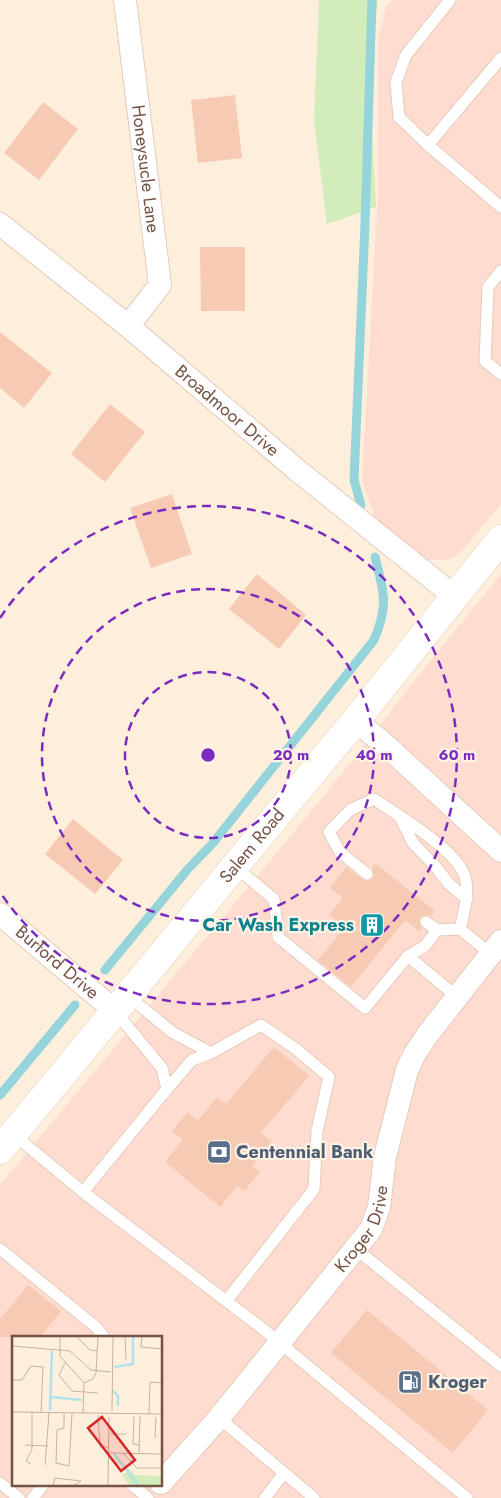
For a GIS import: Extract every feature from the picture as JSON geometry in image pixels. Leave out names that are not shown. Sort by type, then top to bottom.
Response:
[{"type":"main road","name":"Salem Road","points":[[6,1142],[355,720],[501,539]]},
{"type":"street","name":"Honeysucle Lane","points":[[125,0],[160,285],[128,326]]},
{"type":"street","name":"Broadmoor Drive","points":[[0,224],[128,326],[297,470],[454,596]]},
{"type":"street","points":[[355,720],[381,741],[501,851]]},
{"type":"street","name":"Burford Drive","points":[[0,914],[121,1003]]},
{"type":"street","name":"Kroger Drive","points":[[162,1483],[281,1343],[371,1229],[379,1207],[385,1157],[408,1070],[414,1055],[428,1034],[496,948]]},
{"type":"street","name":"Kroger Drive","points":[[148,1498],[159,1486]]},
{"type":"lane","points":[[450,0],[406,55],[396,82],[399,117],[428,145],[501,207]]},
{"type":"lane","points":[[428,145],[501,58]]},
{"type":"lane","points":[[501,271],[488,287],[485,361],[501,374]]},
{"type":"lane","points":[[367,874],[340,852],[329,832],[350,810],[374,799],[399,815],[446,851],[464,873],[467,899],[460,929]]},
{"type":"lane","points":[[399,815],[413,843],[449,884],[467,899]]},
{"type":"lane","points":[[234,866],[274,899],[278,937],[365,1008],[408,956],[425,946],[437,930]]},
{"type":"lane","points":[[426,922],[437,930],[460,929],[496,948]]},
{"type":"lane","points":[[408,956],[457,997]]},
{"type":"lane","points":[[121,1003],[211,1053]]},
{"type":"lane","points":[[121,1003],[162,1068],[167,1088]]},
{"type":"lane","points":[[83,1192],[192,1060],[211,1053],[261,1025],[296,1049],[329,1077],[318,1130],[314,1189],[227,1300]]},
{"type":"lane","points":[[6,1142],[83,1192],[227,1300],[467,1498]]},
{"type":"lane","points":[[0,1249],[96,1327],[103,1336]]},
{"type":"lane","points":[[356,1249],[501,1366]]},
{"type":"lane","points":[[219,1418],[314,1498]]},
{"type":"lane","points":[[265,1498],[284,1473]]},
{"type":"lane","points":[[0,1483],[19,1498]]},
{"type":"lane","points":[[33,1498],[42,1486]]},
{"type":"lane","points":[[133,1486],[148,1498]]},
{"type":"shaded area","points":[[392,0],[501,0],[501,504],[460,553],[448,560],[426,560],[376,521],[362,481],[378,193],[378,40],[386,7]]},
{"type":"shaded area","points":[[501,574],[501,1498],[0,1498],[0,1185],[328,791]]},
{"type":"green space","points":[[319,0],[378,0],[369,74],[376,207],[327,224],[314,121]]},
{"type":"building","points":[[235,95],[242,158],[198,163],[191,100]]},
{"type":"building","points":[[43,102],[78,129],[39,180],[4,153]]},
{"type":"building","points":[[200,247],[245,247],[245,311],[201,311]]},
{"type":"building","points":[[0,332],[52,373],[24,408],[0,388]]},
{"type":"building","points":[[110,404],[145,432],[105,482],[71,454]]},
{"type":"building","points":[[172,494],[192,554],[151,568],[130,508]]},
{"type":"building","points":[[257,574],[306,615],[279,649],[229,609]]},
{"type":"building","points":[[73,819],[123,860],[95,894],[45,854]]},
{"type":"building","name":"Car Wash Express","points":[[375,863],[435,911],[431,916],[420,917],[419,922],[422,928],[419,931],[405,920],[351,987],[318,960],[345,927],[329,915],[343,898],[330,888],[346,867],[363,880],[370,881],[374,876],[372,868]]},
{"type":"building","name":"Centennial Bank","points":[[274,1047],[309,1076],[261,1133],[272,1142],[252,1166],[260,1172],[244,1191],[237,1186],[220,1207],[165,1162],[183,1140],[172,1131],[188,1112],[198,1121],[217,1097],[226,1104]]},
{"type":"building","points":[[28,1285],[61,1311],[41,1336],[0,1337],[0,1319]]},
{"type":"building","name":"Kroger","points":[[367,1310],[488,1410],[453,1453],[331,1353]]},
{"type":"waterway","points":[[361,505],[354,480],[372,0]]},
{"type":"waterway","points":[[105,970],[188,869],[213,843],[374,640],[379,628],[383,608],[383,589],[375,557]]},
{"type":"waterway","points":[[0,1095],[75,1005]]},
{"type":"place","name":"Car Wash Express","points":[[372,925]]},
{"type":"place","name":"Centennial Bank","points":[[219,1152]]},
{"type":"place","name":"Kroger","points":[[410,1382]]}]
